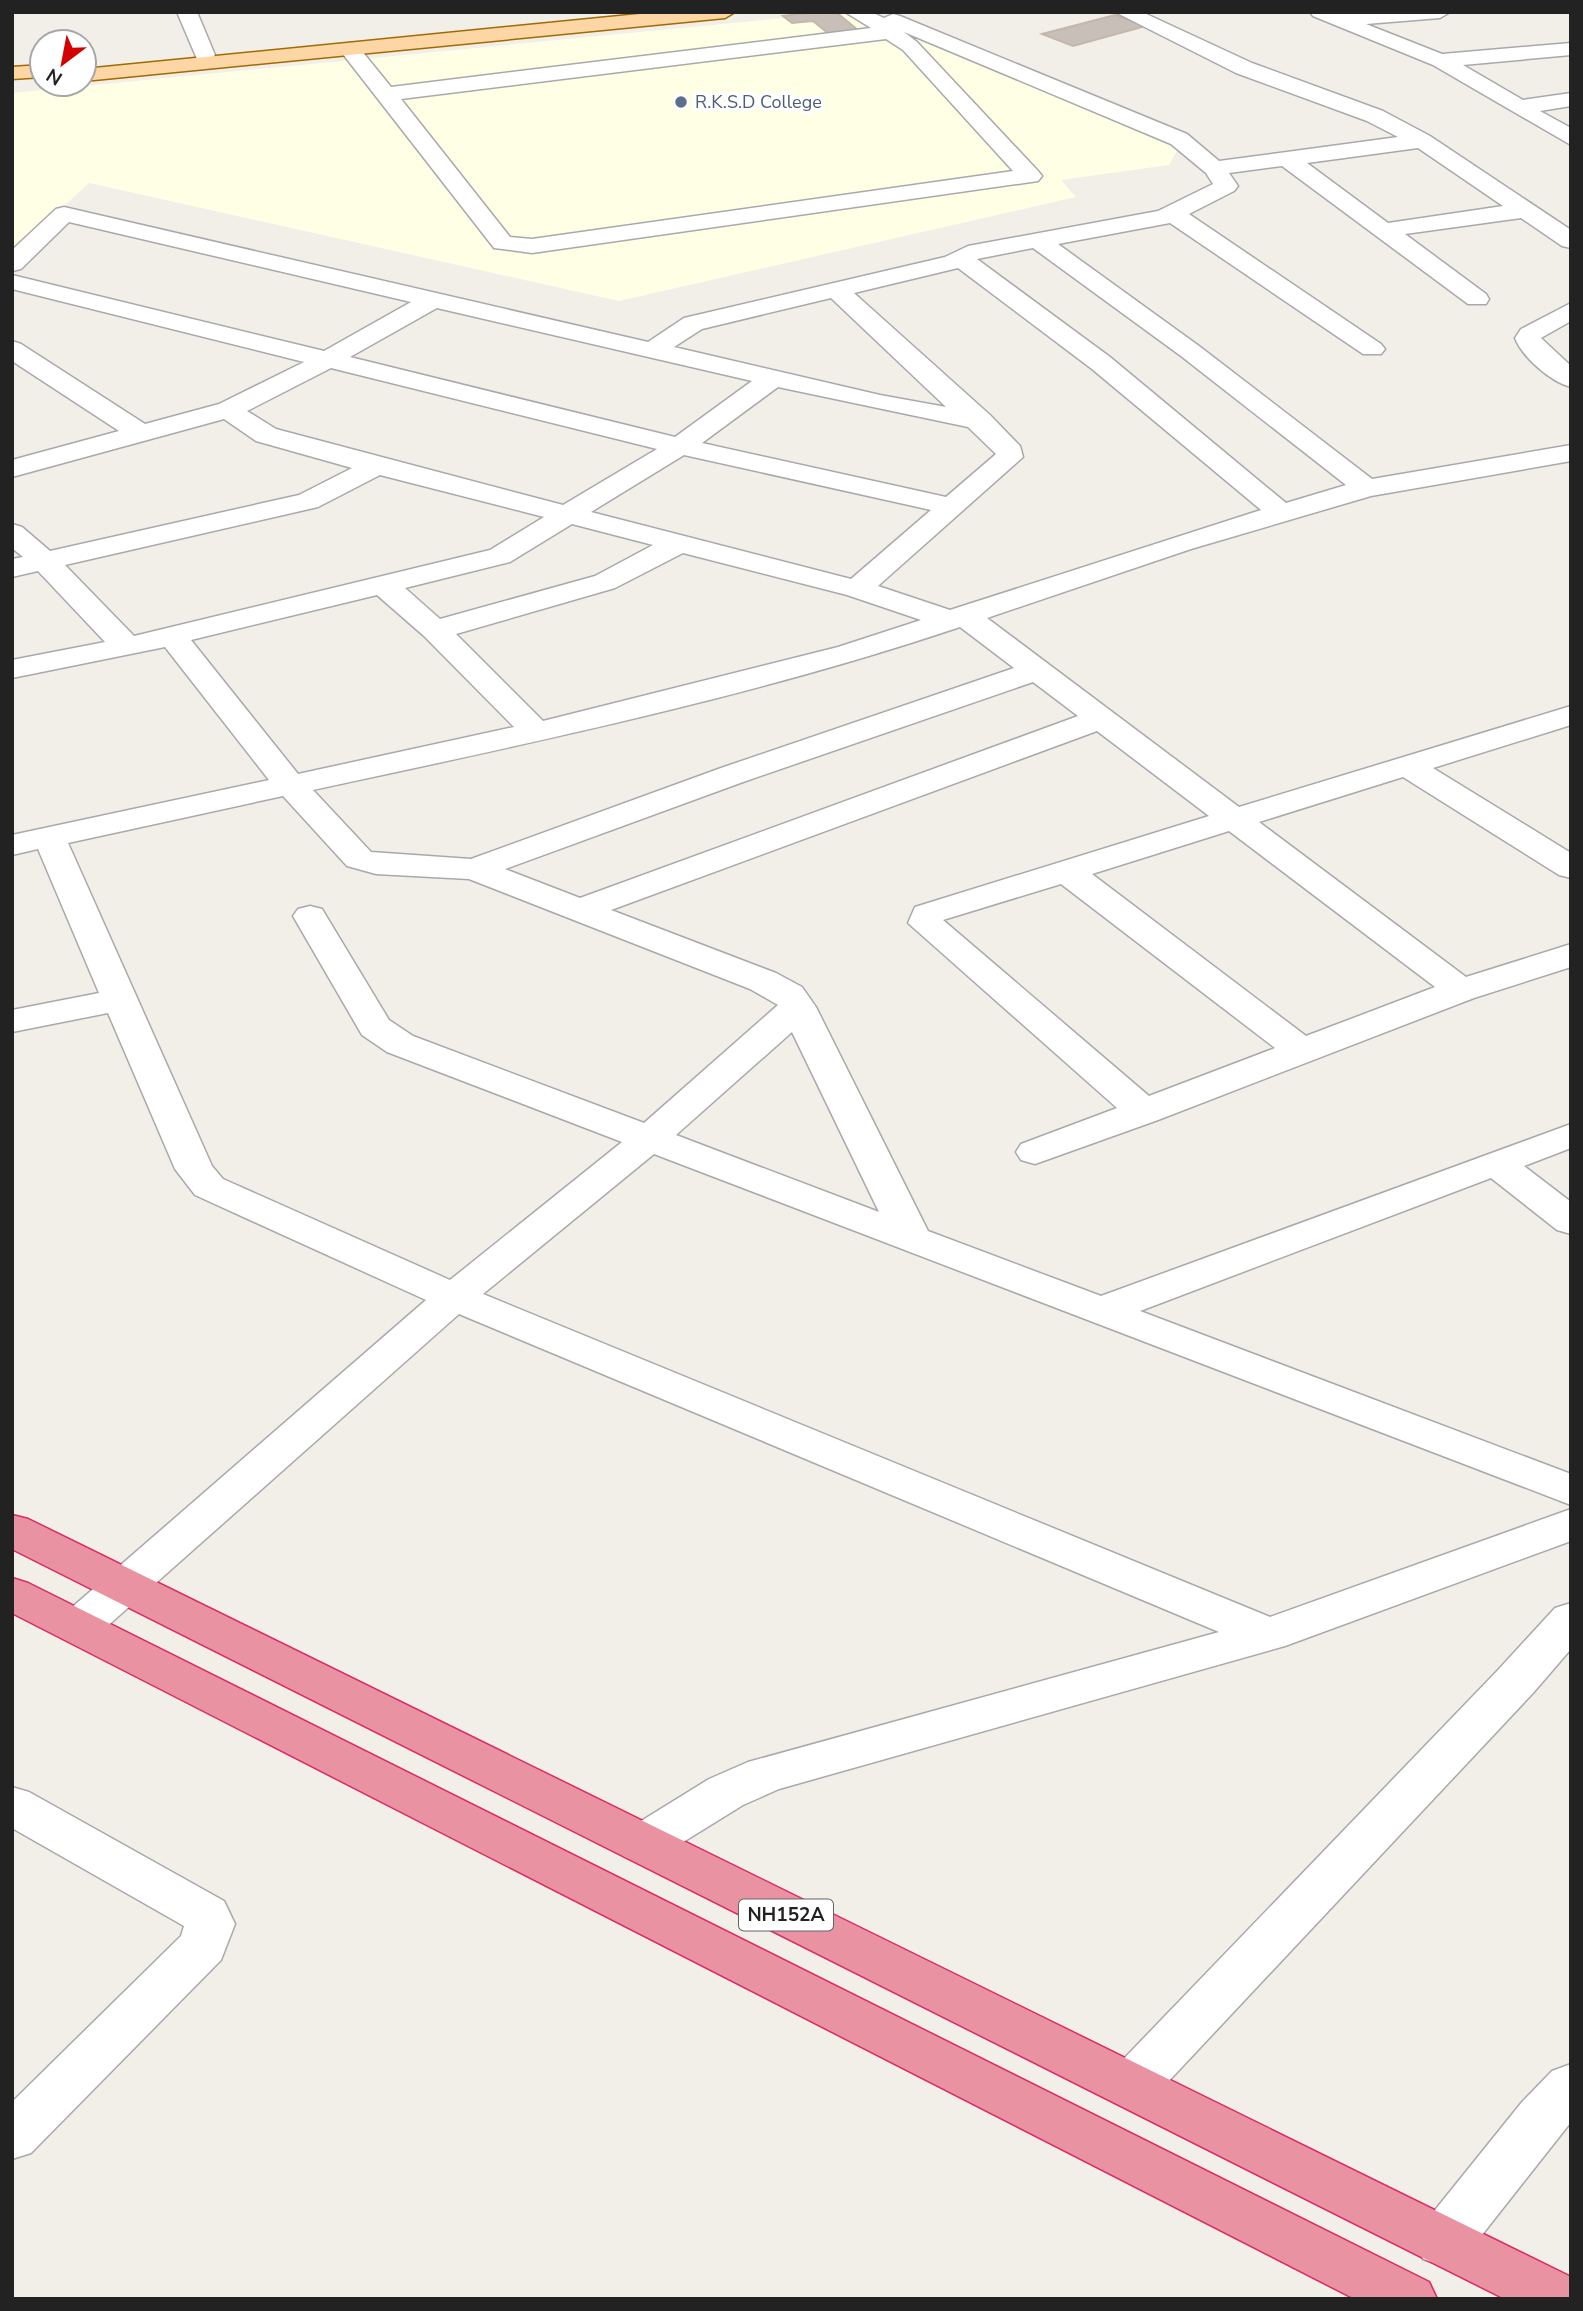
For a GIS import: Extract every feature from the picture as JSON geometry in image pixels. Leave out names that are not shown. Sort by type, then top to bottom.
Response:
[{"type":"highway","name":"NH152A","points":[[12,1530],[1560,2299]]},
{"type":"highway","name":"NH152A","points":[[12,1594],[1409,2299]]},
{"type":"main road","points":[[98,65],[633,14],[725,12]]},
{"type":"main road","points":[[98,74],[350,49],[633,14]]},
{"type":"street","points":[[187,12],[204,55]]},
{"type":"street","points":[[350,49],[503,243],[513,246],[1030,176],[910,46],[855,12]]},
{"type":"street","points":[[653,350],[693,323],[953,262],[959,257],[1173,214],[1225,187],[1214,168],[1179,139],[875,12]]},
{"type":"street","points":[[1125,12],[1244,68],[1376,116],[1422,141],[1571,240]]},
{"type":"street","points":[[1327,16],[1440,12]]},
{"type":"street","points":[[1327,16],[1440,61],[1523,107],[1571,138]]},
{"type":"street","points":[[387,94],[890,32]]},
{"type":"street","points":[[1440,61],[1571,50]]},
{"type":"street","points":[[1523,107],[1571,99]]},
{"type":"street","points":[[1214,168],[1422,141]]},
{"type":"street","points":[[1288,160],[1476,299]]},
{"type":"street","points":[[1386,230],[1525,210]]},
{"type":"street","points":[[12,264],[64,214],[774,378],[980,422]]},
{"type":"street","points":[[1173,214],[1372,349]]},
{"type":"street","points":[[1037,240],[1201,359],[1367,488]]},
{"type":"street","points":[[959,257],[1101,363],[1282,513]]},
{"type":"street","points":[[12,282],[680,446],[950,506]]},
{"type":"street","points":[[836,289],[1010,449],[1009,457],[857,589]]},
{"type":"street","points":[[12,470],[228,410],[329,359],[432,300]]},
{"type":"street","points":[[1571,310],[1530,334],[1528,338],[1531,346],[1571,379]]},
{"type":"street","points":[[12,349],[143,435]]},
{"type":"street","points":[[12,669],[127,647],[500,556],[680,446],[774,378]]},
{"type":"street","points":[[228,410],[266,435],[376,466],[857,589],[957,618],[1035,671],[1461,990]]},
{"type":"street","points":[[12,845],[50,839],[289,784],[536,732],[849,654],[1282,513],[1367,488],[1571,453]]},
{"type":"street","points":[[12,568],[308,501],[376,466]]},
{"type":"street","points":[[12,533],[45,561],[127,647]]},
{"type":"street","points":[[435,630],[605,582],[680,543]]},
{"type":"street","points":[[385,586],[435,630],[536,732]]},
{"type":"street","points":[[172,636],[289,784],[352,854],[366,862],[474,869],[764,981],[789,995],[798,1007],[912,1239]]},
{"type":"street","points":[[474,869],[732,775],[1035,671]]},
{"type":"street","points":[[1145,1112],[925,923],[924,918],[932,911],[1409,767],[1571,715]]},
{"type":"street","points":[[578,911],[1100,719]]},
{"type":"street","points":[[1409,767],[1571,868]]},
{"type":"street","points":[[50,839],[194,1169],[209,1187],[454,1297],[1269,1635]]},
{"type":"street","points":[[1066,871],[1302,1051]]},
{"type":"street","points":[[310,916],[374,1027],[384,1036],[1101,1311],[1567,1524]]},
{"type":"street","points":[[1035,1152],[1461,990],[1571,955]]},
{"type":"street","points":[[12,1021],[120,1000]]},
{"type":"street","points":[[78,1627],[454,1297],[649,1139],[798,1007]]},
{"type":"street","points":[[1101,1311],[1571,1135]]},
{"type":"street","points":[[1496,1163],[1571,1222]]},
{"type":"street","points":[[642,1844],[726,1792],[765,1776],[1269,1635],[1567,1524]]},
{"type":"street","points":[[1132,2085],[1516,1681],[1571,1619]]},
{"type":"street","points":[[12,1805],[206,1915],[210,1924],[202,1946],[12,2137]]},
{"type":"street","points":[[1443,2242],[1541,2118],[1571,2086]]},
{"type":"shaded area","points":[[846,12],[869,12],[1182,142],[1169,165],[1061,180],[1076,197],[619,301],[89,183],[12,254],[12,93],[28,91],[28,98],[98,98],[98,85]]},
{"type":"building","points":[[836,12],[859,31],[829,34],[813,21],[792,23],[783,16]]},
{"type":"building","points":[[1115,15],[1146,26],[1073,46],[1042,34]]},
{"type":"place","name":"R.K.S.D College","points":[[681,102]]}]
